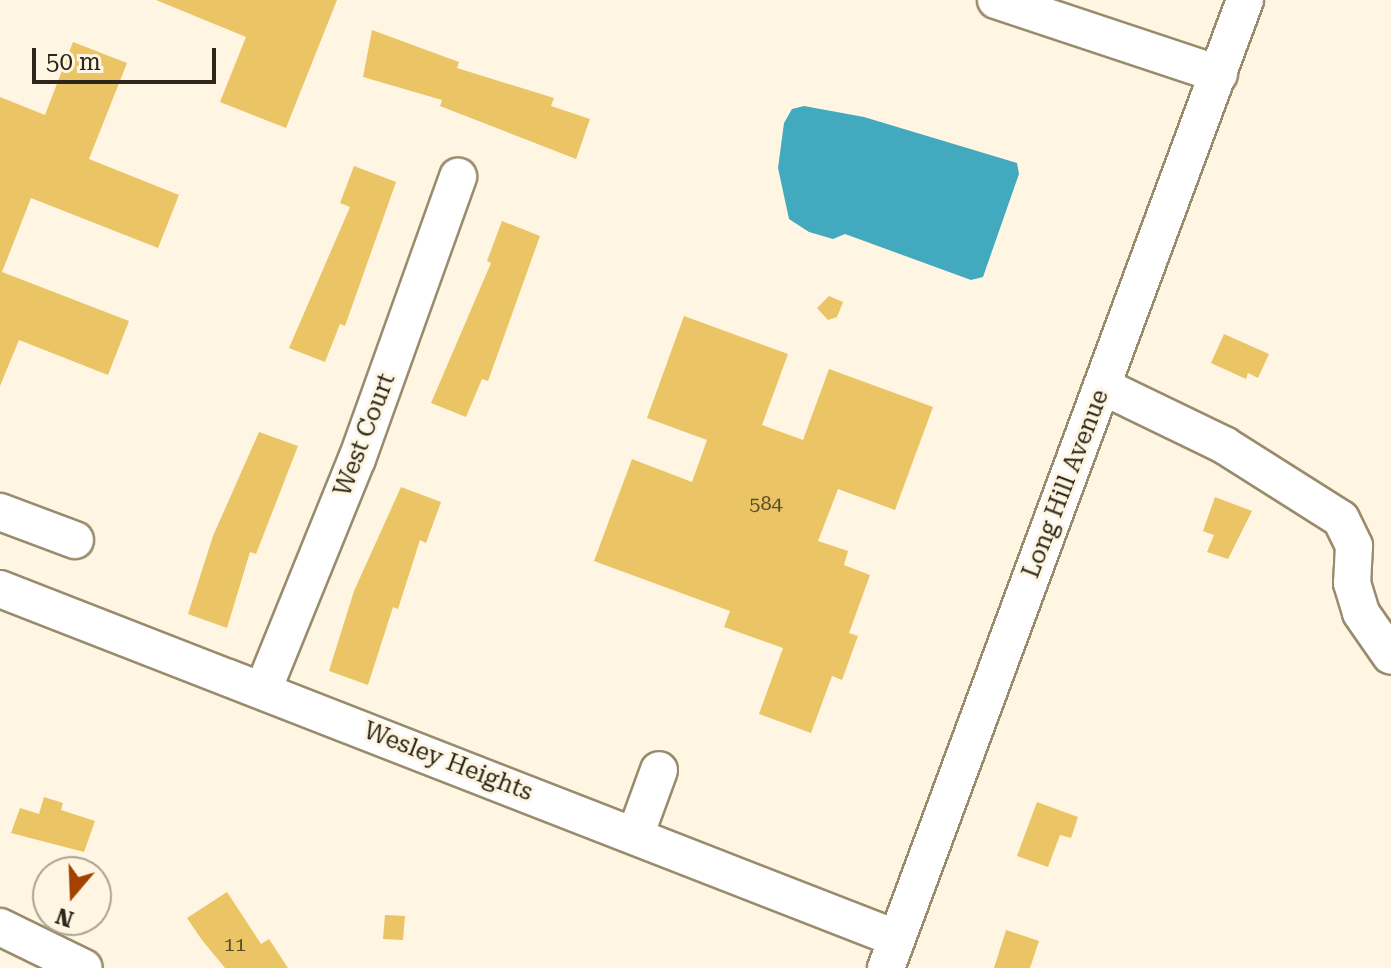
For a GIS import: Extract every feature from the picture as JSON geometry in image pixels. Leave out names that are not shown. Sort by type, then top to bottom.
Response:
[{"type":"street","points":[[996,0],[1219,74]]},
{"type":"street","name":"Long Hill Avenue","points":[[890,953],[1245,0]]},
{"type":"street","name":"West Court","points":[[263,690],[357,459],[458,177]]},
{"type":"street","points":[[1102,386],[1224,445],[1341,519],[1354,546],[1352,583],[1361,613],[1391,656]]},
{"type":"street","points":[[0,512],[75,540]]},
{"type":"street","name":"Wesley Heights","points":[[0,589],[635,836],[890,953]]},
{"type":"street","points":[[635,836],[659,770]]},
{"type":"street","points":[[0,927],[84,968]]},
{"type":"water","points":[[804,106],[864,117],[1017,163],[1019,174],[983,277],[971,280],[845,234],[833,239],[809,232],[789,219],[778,168],[784,123],[792,109]]},
{"type":"building","points":[[156,0],[337,0],[286,128],[220,102],[246,37]]},
{"type":"building","points":[[372,30],[459,62],[457,68],[554,98],[551,106],[590,119],[576,159],[440,106],[442,100],[363,77]]},
{"type":"building","points":[[73,42],[127,63],[89,159],[179,195],[158,248],[31,198],[2,272],[129,321],[108,375],[19,340],[0,386],[0,97],[45,115]]},
{"type":"building","points":[[354,166],[396,182],[345,326],[340,324],[325,362],[289,348],[350,207],[340,203]]},
{"type":"building","points":[[502,221],[540,236],[488,381],[482,379],[466,417],[431,403],[491,263],[487,261]]},
{"type":"building","points":[[829,296],[843,302],[837,317],[828,320],[817,308]]},
{"type":"building","points":[[684,316],[788,354],[762,425],[803,440],[829,369],[933,407],[895,510],[838,489],[818,541],[848,551],[844,565],[870,575],[849,633],[858,636],[842,680],[832,676],[811,733],[759,714],[783,648],[724,627],[730,611],[594,561],[632,459],[692,482],[707,440],[647,418]]},
{"type":"building","points":[[1224,334],[1269,354],[1258,378],[1248,373],[1246,379],[1211,363]]},
{"type":"building","points":[[259,432],[298,446],[256,554],[250,552],[227,628],[188,614],[213,536]]},
{"type":"building","points":[[401,487],[441,502],[426,543],[420,540],[398,609],[393,607],[368,685],[329,671],[354,591]]},
{"type":"building","points":[[1215,497],[1252,511],[1228,559],[1207,552],[1214,535],[1203,531]]},
{"type":"building","points":[[44,797],[63,803],[61,810],[95,821],[84,852],[11,833],[20,808],[39,814]]},
{"type":"building","points":[[1037,802],[1078,817],[1071,838],[1060,835],[1048,867],[1017,856]]},
{"type":"building","points":[[227,892],[261,944],[269,939],[288,968],[225,968],[202,940],[187,918]]},
{"type":"building","points":[[385,915],[405,916],[403,940],[383,939]]},
{"type":"building","points":[[1006,930],[1039,941],[1030,968],[994,968]]}]
